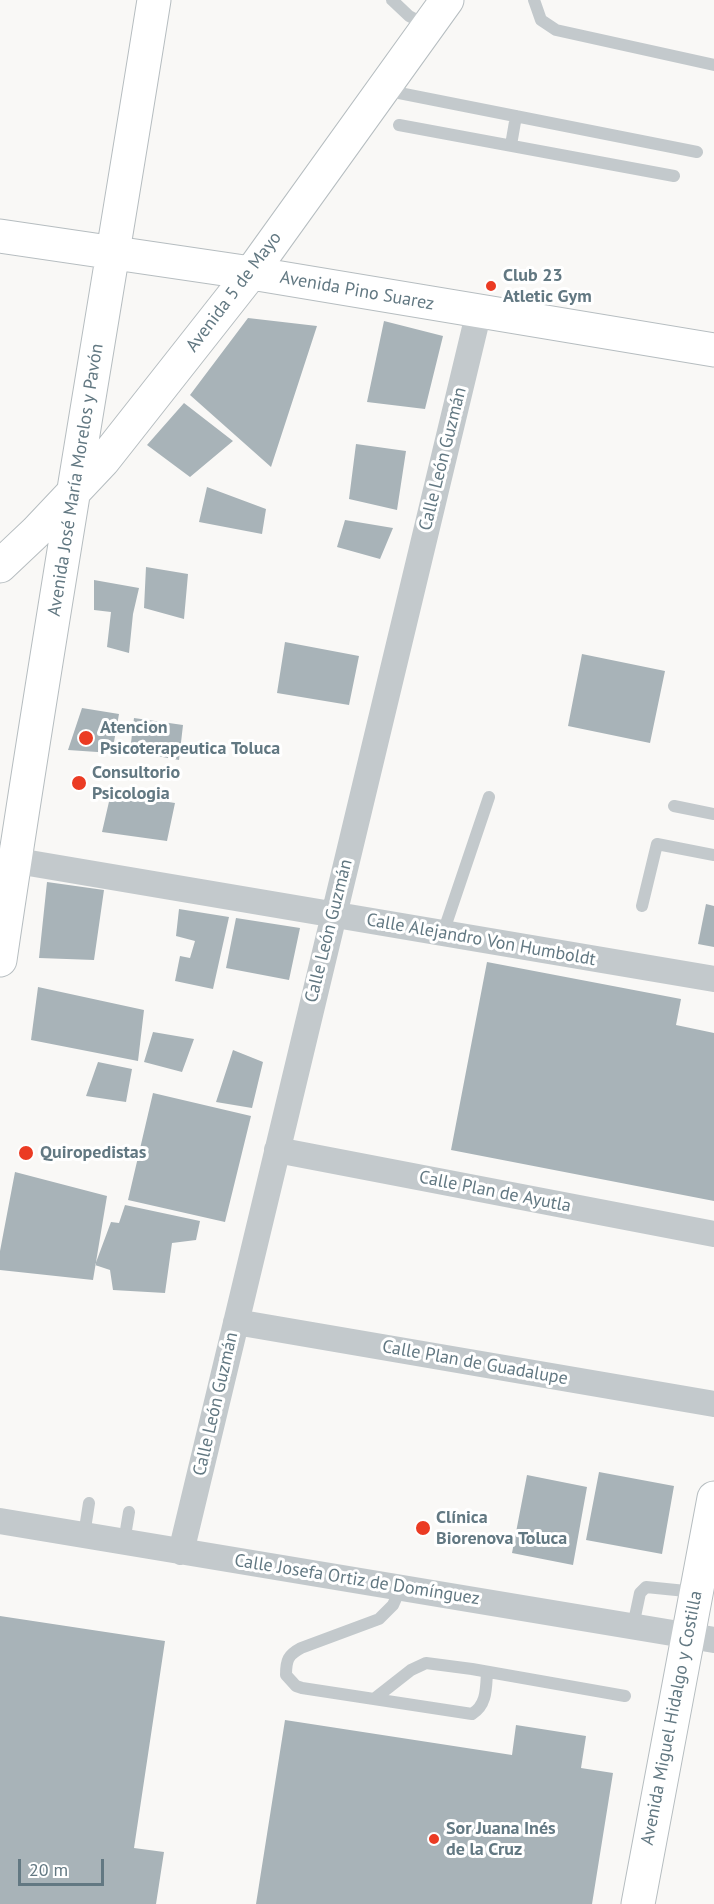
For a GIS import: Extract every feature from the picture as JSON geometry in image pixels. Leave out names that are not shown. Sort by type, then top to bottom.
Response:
[{"type":"main road","name":"Avenida José María Morelos y Pavón","points":[[0,960],[7,859],[114,252],[154,0]]},
{"type":"main road","name":"Avenida 5 de Mayo","points":[[0,566],[36,532],[103,461],[251,273],[447,0]]},
{"type":"main road","name":"Avenida Pino Suarez","points":[[0,236],[251,273],[714,350]]},
{"type":"main road","name":"Avenida Miguel Hidalgo y Costilla","points":[[638,1904],[701,1638],[696,1592],[714,1498]]},
{"type":"street","name":"Calle León Guzmán","points":[[181,1551],[479,311]]},
{"type":"street","name":"Calle Alejandro Von Humboldt","points":[[7,859],[714,979]]},
{"type":"street","name":"Calle Plan de Ayutla","points":[[276,1150],[714,1234]]},
{"type":"street","name":"Calle Plan de Guadalupe","points":[[236,1322],[714,1404]]},
{"type":"street","name":"Calle Josefa Ortiz de Domínguez","points":[[0,1521],[701,1638]]},
{"type":"lane","points":[[392,0],[409,16],[427,26]]},
{"type":"lane","points":[[534,0],[541,20],[556,30],[714,64]]},
{"type":"lane","points":[[383,90],[697,152]]},
{"type":"lane","points":[[511,145],[516,116]]},
{"type":"lane","points":[[399,125],[674,176]]},
{"type":"lane","points":[[443,933],[489,797]]},
{"type":"lane","points":[[674,806],[714,814]]},
{"type":"lane","points":[[642,906],[657,844],[714,855]]},
{"type":"lane","points":[[84,1534],[89,1503]]},
{"type":"lane","points":[[124,1542],[129,1512]]},
{"type":"lane","points":[[401,1587],[393,1605],[380,1619],[300,1648],[290,1654],[286,1662],[286,1675],[296,1686],[472,1714],[480,1709],[484,1698],[487,1672]]},
{"type":"lane","points":[[633,1626],[640,1593],[646,1587],[696,1592]]},
{"type":"lane","points":[[374,1699],[411,1670],[426,1663],[625,1696]]},
{"type":"building","points":[[248,318],[317,326],[271,467],[190,395]]},
{"type":"building","points":[[384,321],[443,336],[425,409],[367,402]]},
{"type":"building","points":[[184,403],[233,441],[190,477],[147,445]]},
{"type":"building","points":[[356,444],[406,451],[397,510],[349,499]]},
{"type":"building","points":[[207,487],[266,509],[262,534],[199,522]]},
{"type":"building","points":[[345,520],[393,528],[380,559],[337,547]]},
{"type":"building","points":[[146,567],[188,574],[184,619],[144,608]]},
{"type":"building","points":[[94,580],[139,588],[133,614],[129,653],[107,647],[111,612],[94,610]]},
{"type":"building","points":[[285,642],[359,656],[349,705],[277,693]]},
{"type":"building","points":[[582,654],[665,671],[650,743],[568,726]]},
{"type":"building","points":[[82,708],[119,714],[112,753],[68,750]]},
{"type":"building","points":[[134,718],[183,725],[179,760],[130,751]]},
{"type":"building","points":[[111,793],[175,803],[167,841],[102,832]]},
{"type":"building","points":[[47,882],[104,890],[94,960],[39,958]]},
{"type":"building","points":[[706,904],[714,906],[714,947],[698,944]]},
{"type":"building","points":[[179,909],[229,917],[213,989],[175,981],[180,956],[190,958],[195,941],[176,936]]},
{"type":"building","points":[[236,918],[300,928],[289,980],[226,968]]},
{"type":"building","points":[[487,962],[681,999],[676,1025],[714,1033],[714,1201],[451,1150]]},
{"type":"building","points":[[38,987],[144,1010],[138,1061],[31,1040]]},
{"type":"building","points":[[153,1032],[194,1039],[182,1072],[144,1062]]},
{"type":"building","points":[[233,1050],[263,1062],[252,1108],[216,1102]]},
{"type":"building","points":[[98,1062],[132,1069],[126,1102],[86,1096]]},
{"type":"building","points":[[153,1093],[251,1116],[225,1222],[128,1200]]},
{"type":"building","points":[[15,1172],[107,1196],[93,1280],[0,1270],[0,1251]]},
{"type":"building","points":[[125,1205],[200,1221],[196,1240],[172,1243],[165,1293],[113,1290],[110,1270],[95,1265],[111,1222],[119,1223]]},
{"type":"building","points":[[599,1472],[674,1486],[662,1554],[586,1540]]},
{"type":"building","points":[[527,1475],[587,1487],[573,1565],[512,1553]]},
{"type":"building","points":[[0,1616],[165,1641],[134,1848],[164,1852],[156,1904],[0,1904]]},
{"type":"building","name":"Sor Juana Inés de la Cruz","points":[[285,1720],[512,1755],[516,1725],[586,1736],[581,1768],[613,1773],[592,1904],[256,1904]]},
{"type":"place","name":"Club 23 Atletic Gym","points":[[491,286]]},
{"type":"place","name":"Atencion Psicoterapeutica Toluca","points":[[86,738]]},
{"type":"place","name":"Consultorio Psicologia","points":[[79,783]]},
{"type":"place","name":"Quiropedistas","points":[[26,1153]]},
{"type":"place","name":"Clínica Biorenova Toluca","points":[[423,1528]]},
{"type":"place","name":"Sor Juana Inés de la Cruz","points":[[434,1839]]}]
